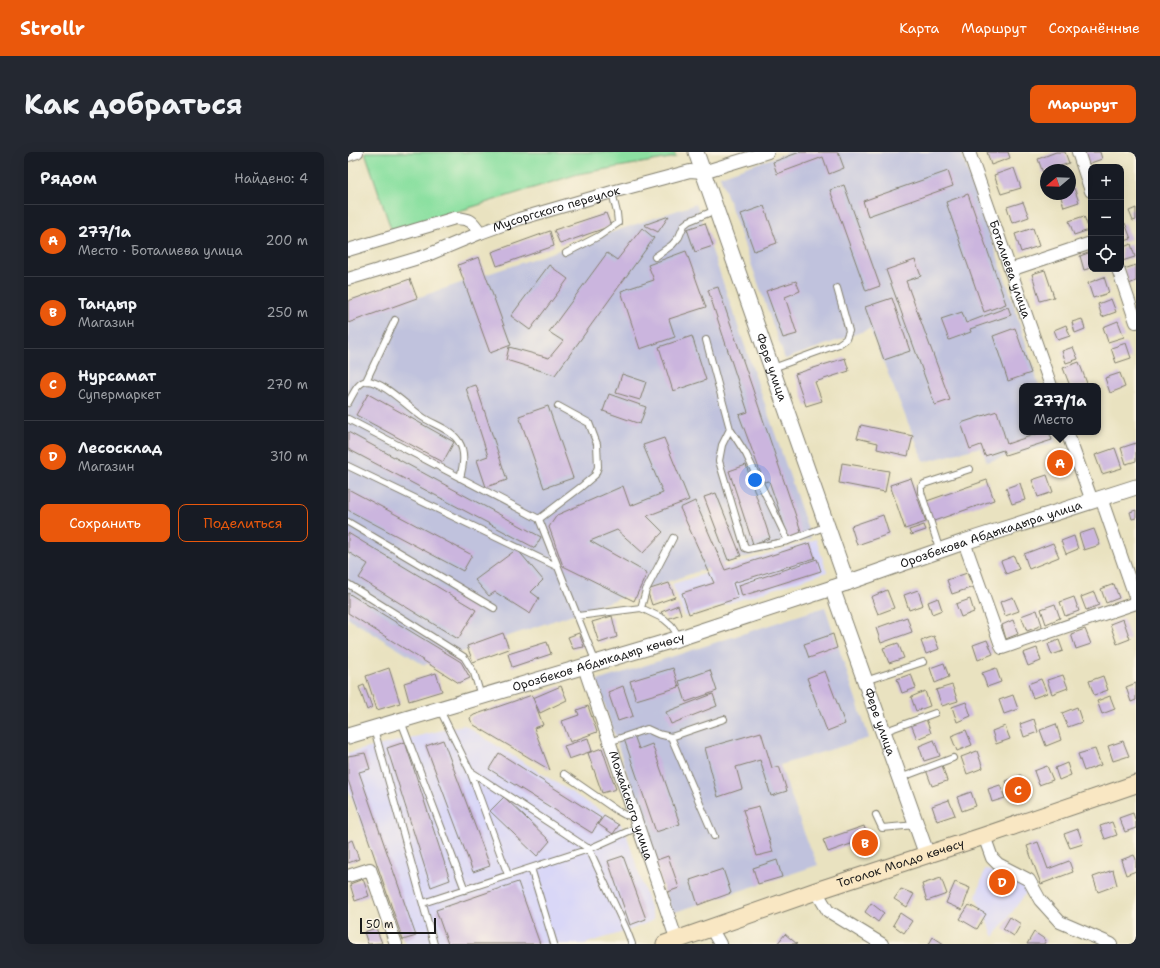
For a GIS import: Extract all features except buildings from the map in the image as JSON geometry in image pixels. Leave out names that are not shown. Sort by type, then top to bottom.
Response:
[{"type":"main road","name":"Тоголок Молдо көчөсү","points":[[673,943],[816,891],[1136,784]]},
{"type":"street","points":[[348,155],[357,152]]},
{"type":"street","name":"Фере улица","points":[[696,152],[846,583]]},
{"type":"street","name":"Мусоргского переулок","points":[[348,279],[425,256],[518,219],[690,171],[702,172],[768,152]]},
{"type":"street","name":"Боталиева улица","points":[[969,152],[1050,383]]},
{"type":"street","points":[[1078,152],[1088,182]]},
{"type":"street","points":[[348,250],[455,218],[467,219],[474,223],[480,233]]},
{"type":"street","points":[[1010,270],[1088,244]]},
{"type":"street","points":[[1119,272],[1136,322]]},
{"type":"street","points":[[1068,435],[1136,599]]},
{"type":"street","name":"Орозбекова Абдыкадыра улица","points":[[846,583],[964,542],[1136,487]]},
{"type":"street","points":[[964,542],[1002,648],[1136,603]]},
{"type":"street","name":"Орозбеков Абдыкадыр көчөсү","points":[[349,734],[374,729],[440,710],[680,638],[846,583]]},
{"type":"street","name":"Фере улица","points":[[832,588],[927,855]]},
{"type":"street","name":"Можайского улица","points":[[590,665],[609,742],[636,821],[673,943]]},
{"type":"street","points":[[984,836],[992,858],[998,864],[1029,880],[1040,900],[1060,922],[1111,944]]},
{"type":"street","points":[[348,876],[370,868],[396,944]]},
{"type":"street","points":[[816,891],[828,912],[882,944]]},
{"type":"street","points":[[711,928],[720,944]]},
{"type":"lane","points":[[566,253],[599,236],[618,223],[612,192]]},
{"type":"lane","points":[[655,257],[672,245],[679,236],[684,225],[689,221],[716,210]]},
{"type":"lane","points":[[772,369],[839,344],[846,339],[849,331],[837,288]]},
{"type":"lane","points":[[366,381],[395,320]]},
{"type":"lane","points":[[706,340],[730,429],[746,454],[788,541]]},
{"type":"lane","points":[[348,403],[359,384],[366,381],[375,382],[399,398],[423,417],[453,435],[460,442],[464,461],[460,478]]},
{"type":"lane","points":[[539,519],[595,475],[598,467],[597,444],[589,423],[558,406]]},
{"type":"lane","points":[[348,419],[539,519],[578,616],[590,665]]},
{"type":"lane","points":[[730,429],[722,445],[719,461],[745,548],[748,549],[788,541],[827,526]]},
{"type":"lane","points":[[348,466],[558,567]]},
{"type":"lane","points":[[940,551],[921,488],[924,484],[970,469]]},
{"type":"lane","points":[[348,522],[494,608]]},
{"type":"lane","points":[[641,608],[646,590],[673,538]]},
{"type":"lane","points":[[348,584],[464,657],[474,673],[481,697]]},
{"type":"lane","points":[[578,616],[641,608],[664,619],[671,625],[680,638]]},
{"type":"lane","points":[[865,681],[923,662]]},
{"type":"lane","points":[[440,710],[470,771],[508,875]]},
{"type":"lane","points":[[883,732],[935,713]]},
{"type":"lane","points":[[609,742],[647,730],[671,737],[724,719]]},
{"type":"lane","points":[[401,721],[466,890]]},
{"type":"lane","points":[[374,729],[434,944]]},
{"type":"lane","points":[[671,737],[714,836]]},
{"type":"lane","points":[[900,778],[953,758]]},
{"type":"lane","points":[[470,771],[589,850],[632,944]]},
{"type":"lane","points":[[423,903],[589,850],[636,821],[616,810],[564,774]]},
{"type":"lane","points":[[876,815],[882,828],[916,825]]},
{"type":"lane","points":[[531,868],[554,944]]},
{"type":"shaded area","points":[[790,152],[961,152],[1009,290],[1038,383],[1019,383],[1019,435],[1054,435],[1056,442],[987,462],[981,447],[924,462],[870,329],[785,359],[720,176]]},
{"type":"shaded area","points":[[696,204],[811,538],[702,570],[424,665],[348,618],[348,321]]},
{"type":"shaded area","points":[[816,539],[827,572],[685,617],[672,584]]},
{"type":"shaded area","points":[[825,607],[869,738],[780,765],[806,838],[818,865],[672,913],[597,681]]},
{"type":"shaded area","points":[[464,725],[619,822],[626,833],[654,920],[627,931],[584,944],[406,944],[348,787],[348,753]]},
{"type":"shaded area","points":[[985,869],[1025,884],[1026,893],[994,937],[976,897]]},
{"type":"green space","points":[[365,152],[674,152],[676,157],[578,174],[392,232]]},
{"type":"place","name":"277/1а","points":[[1060,463]]},
{"type":"place","name":"Нурсамат","points":[[1018,790]]},
{"type":"place","name":"Тандыр","points":[[865,843]]},
{"type":"place","name":"Лесосклад","points":[[1002,882]]}]
